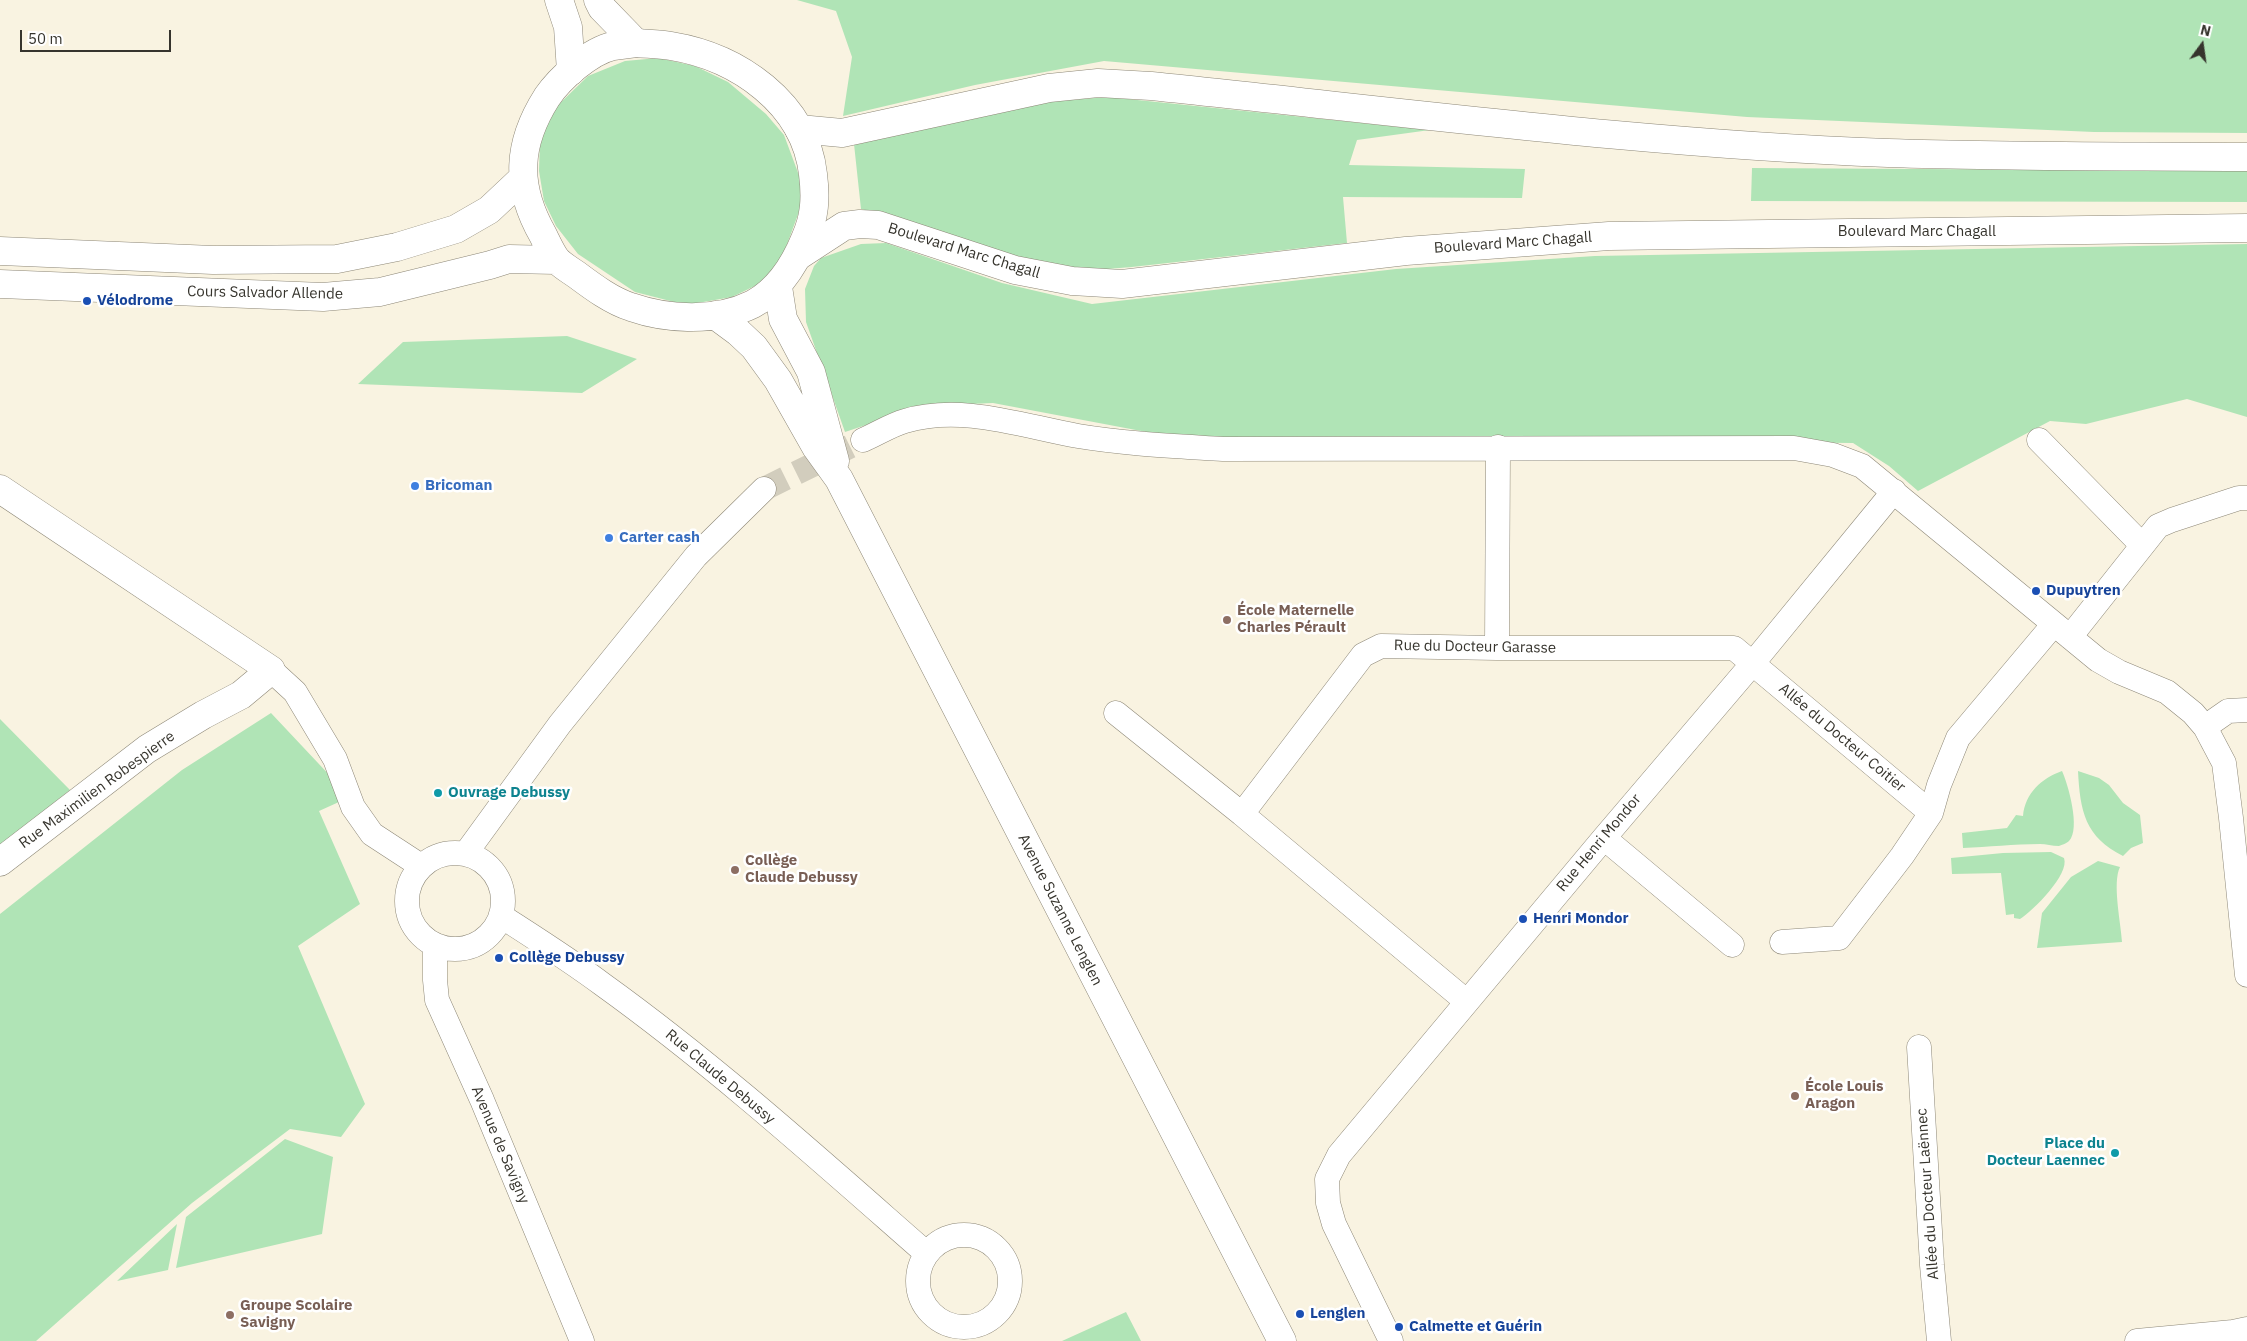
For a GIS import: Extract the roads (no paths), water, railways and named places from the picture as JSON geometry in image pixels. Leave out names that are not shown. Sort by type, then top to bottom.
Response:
[{"type":"main road","points":[[559,0],[568,27],[571,71]]},
{"type":"main road","points":[[598,0],[602,8],[636,43]]},
{"type":"main road","points":[[636,43],[671,46],[705,54],[743,72],[778,99],[799,129],[811,154],[816,205],[809,230],[798,256],[778,287],[752,304],[715,315],[694,318],[664,315],[629,307],[592,286],[556,260],[538,226],[527,200],[522,179],[526,140],[536,114],[552,91],[571,71],[612,46],[636,43]]},
{"type":"main road","points":[[799,129],[842,133],[1013,95],[1049,88],[1098,83],[1170,88],[1600,133],[1755,145],[1887,153],[2247,157]]},
{"type":"main road","points":[[0,251],[213,260],[338,259],[397,248],[456,229],[489,210],[522,179]]},
{"type":"main road","name":"Boulevard Marc Chagall","points":[[798,256],[844,226],[860,224],[878,225],[1015,270],[1072,281],[1122,284],[1396,252],[1609,236],[2247,228]]},
{"type":"main road","name":"Cours Salvador Allende","points":[[0,284],[323,297],[380,292],[481,268],[510,259],[556,260]]},
{"type":"main road","name":"Avenue Suzanne Lenglen","points":[[778,287],[786,328],[811,372],[839,479]]},
{"type":"main road","name":"Avenue Suzanne Lenglen","points":[[715,315],[754,347],[778,380],[816,447],[839,479],[1282,1341]]},
{"type":"main road","points":[[0,489],[271,670]]},
{"type":"main road","name":"Rue Maximilien Robespierre","points":[[0,862],[147,750],[203,715],[241,695],[271,670]]},
{"type":"street","points":[[863,440],[905,421],[948,415],[989,418],[1097,439],[1169,446],[1223,449],[1498,447],[1794,448],[1833,455],[1862,466],[1894,490],[2098,660],[2119,672],[2168,692],[2193,712],[2206,727],[2224,763],[2247,974]]},
{"type":"street","points":[[2039,440],[2142,545]]},
{"type":"street","points":[[1497,648],[1498,447]]},
{"type":"street","points":[[466,853],[560,724],[690,564],[764,489]]},
{"type":"street","name":"Rue Henri Mondor","points":[[1392,1341],[1334,1224],[1328,1203],[1327,1179],[1338,1155],[1753,663],[1894,490]]},
{"type":"street","points":[[1782,942],[1839,938],[1902,856],[1931,813],[1938,785],[1958,738],[2062,630],[2158,526],[2239,498],[2247,498]]},
{"type":"street","name":"Rue du Docteur Garasse","points":[[1242,814],[1363,656],[1381,646],[1734,648],[1753,663]]},
{"type":"street","name":"Allée du Docteur Coitier","points":[[1753,663],[1931,813]]},
{"type":"street","points":[[271,670],[295,692],[300,700],[335,759],[353,807],[372,834],[421,866]]},
{"type":"street","points":[[2206,727],[2228,711],[2247,710]]},
{"type":"street","points":[[1116,713],[1242,814],[1466,1001]]},
{"type":"street","points":[[1604,838],[1732,945]]},
{"type":"street","points":[[450,852],[466,853],[481,860],[493,870],[501,884],[504,900],[501,916],[494,931],[482,942],[467,948],[451,950],[435,946],[422,937],[412,925],[406,910],[406,894],[411,879],[421,866],[434,857],[450,852]]},
{"type":"street","name":"Rue Claude Debussy","points":[[501,916],[602,984],[669,1034],[792,1136],[926,1253]]},
{"type":"street","name":"Avenue de Savigny","points":[[435,946],[437,1000],[482,1100],[582,1341]]},
{"type":"street","name":"Allée du Docteur Laënnec","points":[[1919,1047],[1932,1265],[1939,1341]]},
{"type":"street","points":[[2137,1341],[2247,1329],[2247,1337]]},
{"type":"tunnel","points":[[764,489],[863,440]]},
{"type":"place","name":"Vélodrome","points":[[87,301]]},
{"type":"place","name":"Bricoman","points":[[415,486]]},
{"type":"place","name":"Carter cash","points":[[609,538]]},
{"type":"place","name":"Dupuytren","points":[[2036,591]]},
{"type":"place","name":"École Maternelle Charles Pérault","points":[[1227,620]]},
{"type":"place","name":"Ouvrage Debussy","points":[[438,793]]},
{"type":"place","name":"Collège Claude Debussy","points":[[735,870]]},
{"type":"place","name":"Henri Mondor","points":[[1523,919]]},
{"type":"place","name":"Collège Debussy","points":[[499,958]]},
{"type":"place","name":"École Louis Aragon","points":[[1795,1096]]},
{"type":"place","name":"Place du Docteur Laennec","points":[[2115,1153]]},
{"type":"place","name":"Lenglen","points":[[1300,1314]]},
{"type":"place","name":"Groupe Scolaire Savigny","points":[[230,1315]]},
{"type":"place","name":"Calmette et Guérin","points":[[1399,1327]]}]
